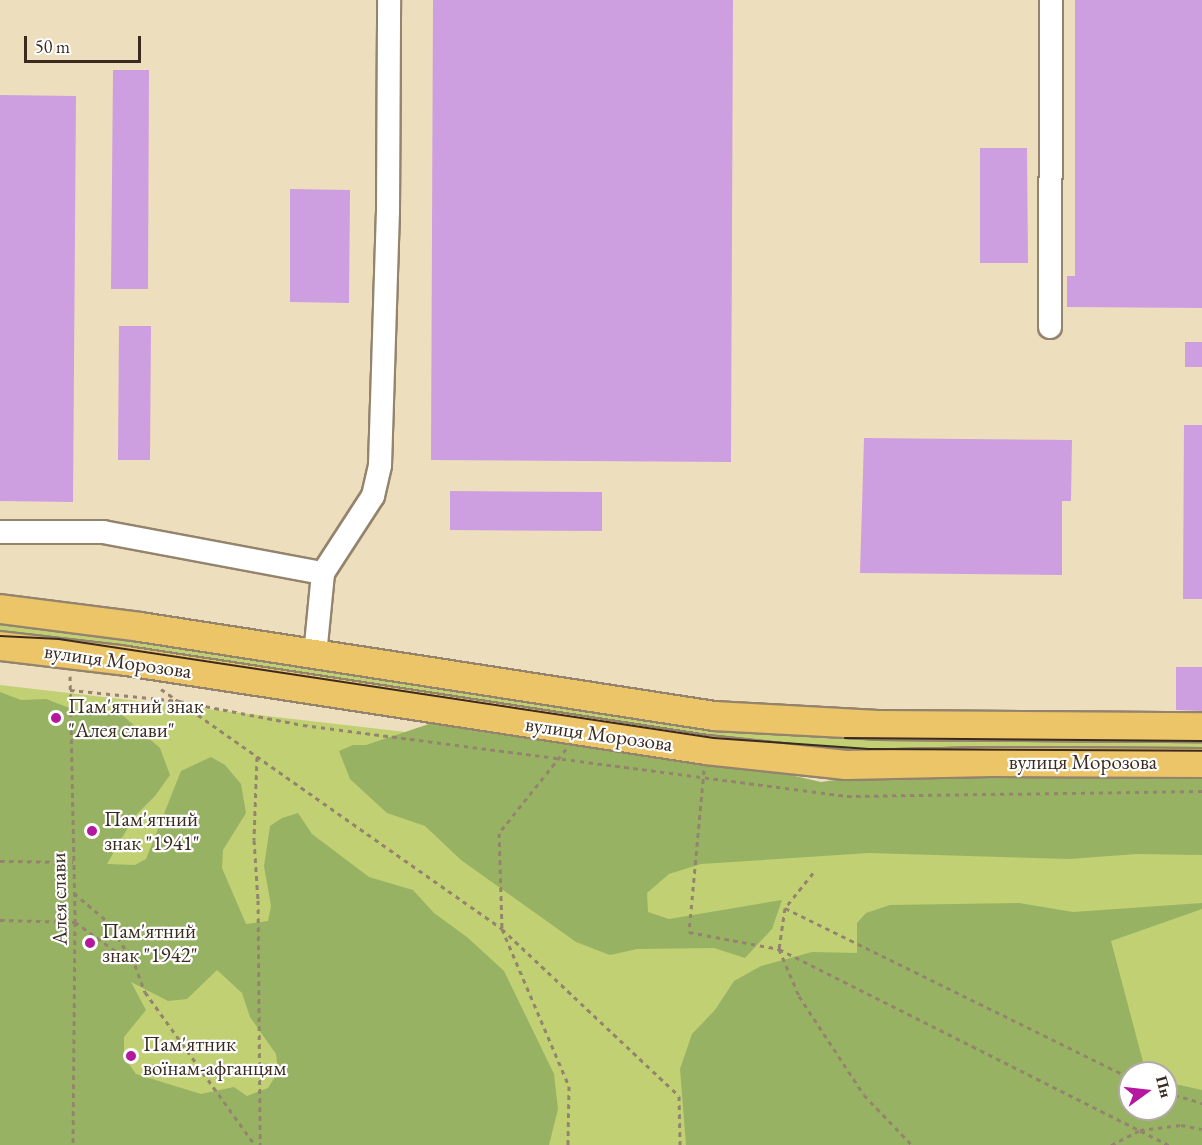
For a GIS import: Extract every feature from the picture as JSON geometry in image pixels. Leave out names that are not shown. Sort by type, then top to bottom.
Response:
[{"type":"main road","name":"вулиця Морозова","points":[[0,609],[70,616],[714,716],[878,725],[1202,727]]},
{"type":"main road","name":"вулиця Морозова","points":[[0,646],[70,654],[706,750],[846,765],[991,762],[1202,763]]},
{"type":"lane","points":[[315,655],[323,573],[373,496],[380,465],[388,212],[389,0]]},
{"type":"lane","points":[[1050,327],[1052,0]]},
{"type":"lane","points":[[0,532],[103,532],[323,573]]},
{"type":"path","name":"Алея слави","points":[[70,654],[75,922],[73,1145]]},
{"type":"path","points":[[159,688],[502,929],[680,1096],[680,1145]]},
{"type":"path","points":[[568,1145],[569,1086],[502,929],[499,833],[580,731]]},
{"type":"path","points":[[706,750],[689,932],[779,950],[1169,1145]]},
{"type":"path","points":[[257,757],[254,840],[258,900],[260,1145]]},
{"type":"path","points":[[0,861],[73,862]]},
{"type":"path","points":[[813,873],[785,908],[779,950],[799,996],[864,1095],[912,1145]]},
{"type":"path","points":[[74,893],[108,922],[135,965],[145,992],[255,1145]]},
{"type":"path","points":[[785,908],[1118,1072]]},
{"type":"path","points":[[0,920],[75,922],[135,965]]},
{"type":"path","points":[[1178,1096],[1202,1103]]},
{"type":"path","points":[[1111,1145],[1140,1130],[1181,1125],[1202,1129]]},
{"type":"green space","points":[[0,616],[705,722],[1202,733],[1202,756],[911,755],[703,742],[0,641]]},
{"type":"green space","points":[[0,685],[449,737],[847,791],[1202,794],[1202,1145],[0,1145]]},
{"type":"green space","points":[[0,692],[21,700],[46,699],[85,714],[120,713],[160,748],[170,775],[155,796],[134,817],[107,864],[135,865],[146,859],[181,771],[211,757],[225,765],[241,784],[246,813],[223,850],[222,868],[246,924],[268,921],[271,906],[264,866],[270,826],[282,818],[298,813],[312,834],[369,877],[413,890],[434,913],[467,937],[504,971],[554,1074],[558,1109],[549,1145],[0,1145]],"holes":[[[217,970],[242,993],[250,1017],[276,1054],[278,1072],[268,1088],[247,1096],[234,1087],[201,1094],[136,1074],[124,1057],[124,1037],[146,1010],[131,982],[168,1001],[187,999]]]},
{"type":"green space","points":[[435,722],[509,728],[653,757],[782,773],[821,782],[869,775],[1202,769],[1202,855],[1137,854],[1069,859],[869,853],[701,864],[669,874],[647,893],[648,912],[669,919],[782,900],[772,929],[745,958],[714,948],[637,949],[610,955],[576,942],[461,860],[425,826],[387,813],[350,779],[339,751],[353,745],[366,745]]},
{"type":"green space","points":[[1019,903],[1073,912],[1202,903],[1202,909],[1111,941],[1143,1061],[1118,1061],[1118,1121],[1178,1121],[1178,1085],[1202,1090],[1202,1145],[686,1145],[680,1069],[692,1034],[715,1010],[734,981],[761,966],[812,952],[857,953],[857,923],[866,913],[890,905]]},
{"type":"building","points":[[433,0],[733,0],[731,462],[431,460]]},
{"type":"building","points":[[1075,0],[1202,0],[1202,308],[1067,307],[1067,276],[1075,276]]},
{"type":"building","points":[[113,70],[149,70],[148,289],[111,289]]},
{"type":"building","points":[[0,95],[76,96],[73,502],[0,501]]},
{"type":"building","points":[[980,148],[1027,148],[1028,263],[980,263]]},
{"type":"building","points":[[290,189],[350,190],[349,303],[290,302]]},
{"type":"building","points":[[119,326],[151,326],[150,460],[118,460]]},
{"type":"building","points":[[1185,342],[1202,342],[1202,367],[1185,367]]},
{"type":"building","points":[[1184,425],[1202,425],[1202,599],[1183,599]]},
{"type":"building","points":[[864,438],[1072,440],[1071,501],[1062,501],[1062,575],[860,573]]},
{"type":"building","points":[[450,491],[602,492],[602,531],[450,530]]},
{"type":"building","points":[[1176,667],[1202,667],[1202,711],[1176,710]]},
{"type":"tram line","points":[[0,636],[59,639],[714,738],[869,749],[1202,751]]},
{"type":"tram line","points":[[845,738],[1202,741]]},
{"type":"place","name":"Пам'ятний знак \"Алея слави\"","points":[[56,718]]},
{"type":"place","name":"Пам'ятний знак \"1941\"","points":[[92,831]]},
{"type":"place","name":"Пам'ятний знак \"1942\"","points":[[90,943]]},
{"type":"place","name":"Пам'ятник воїнам-афганцям","points":[[131,1056]]}]
